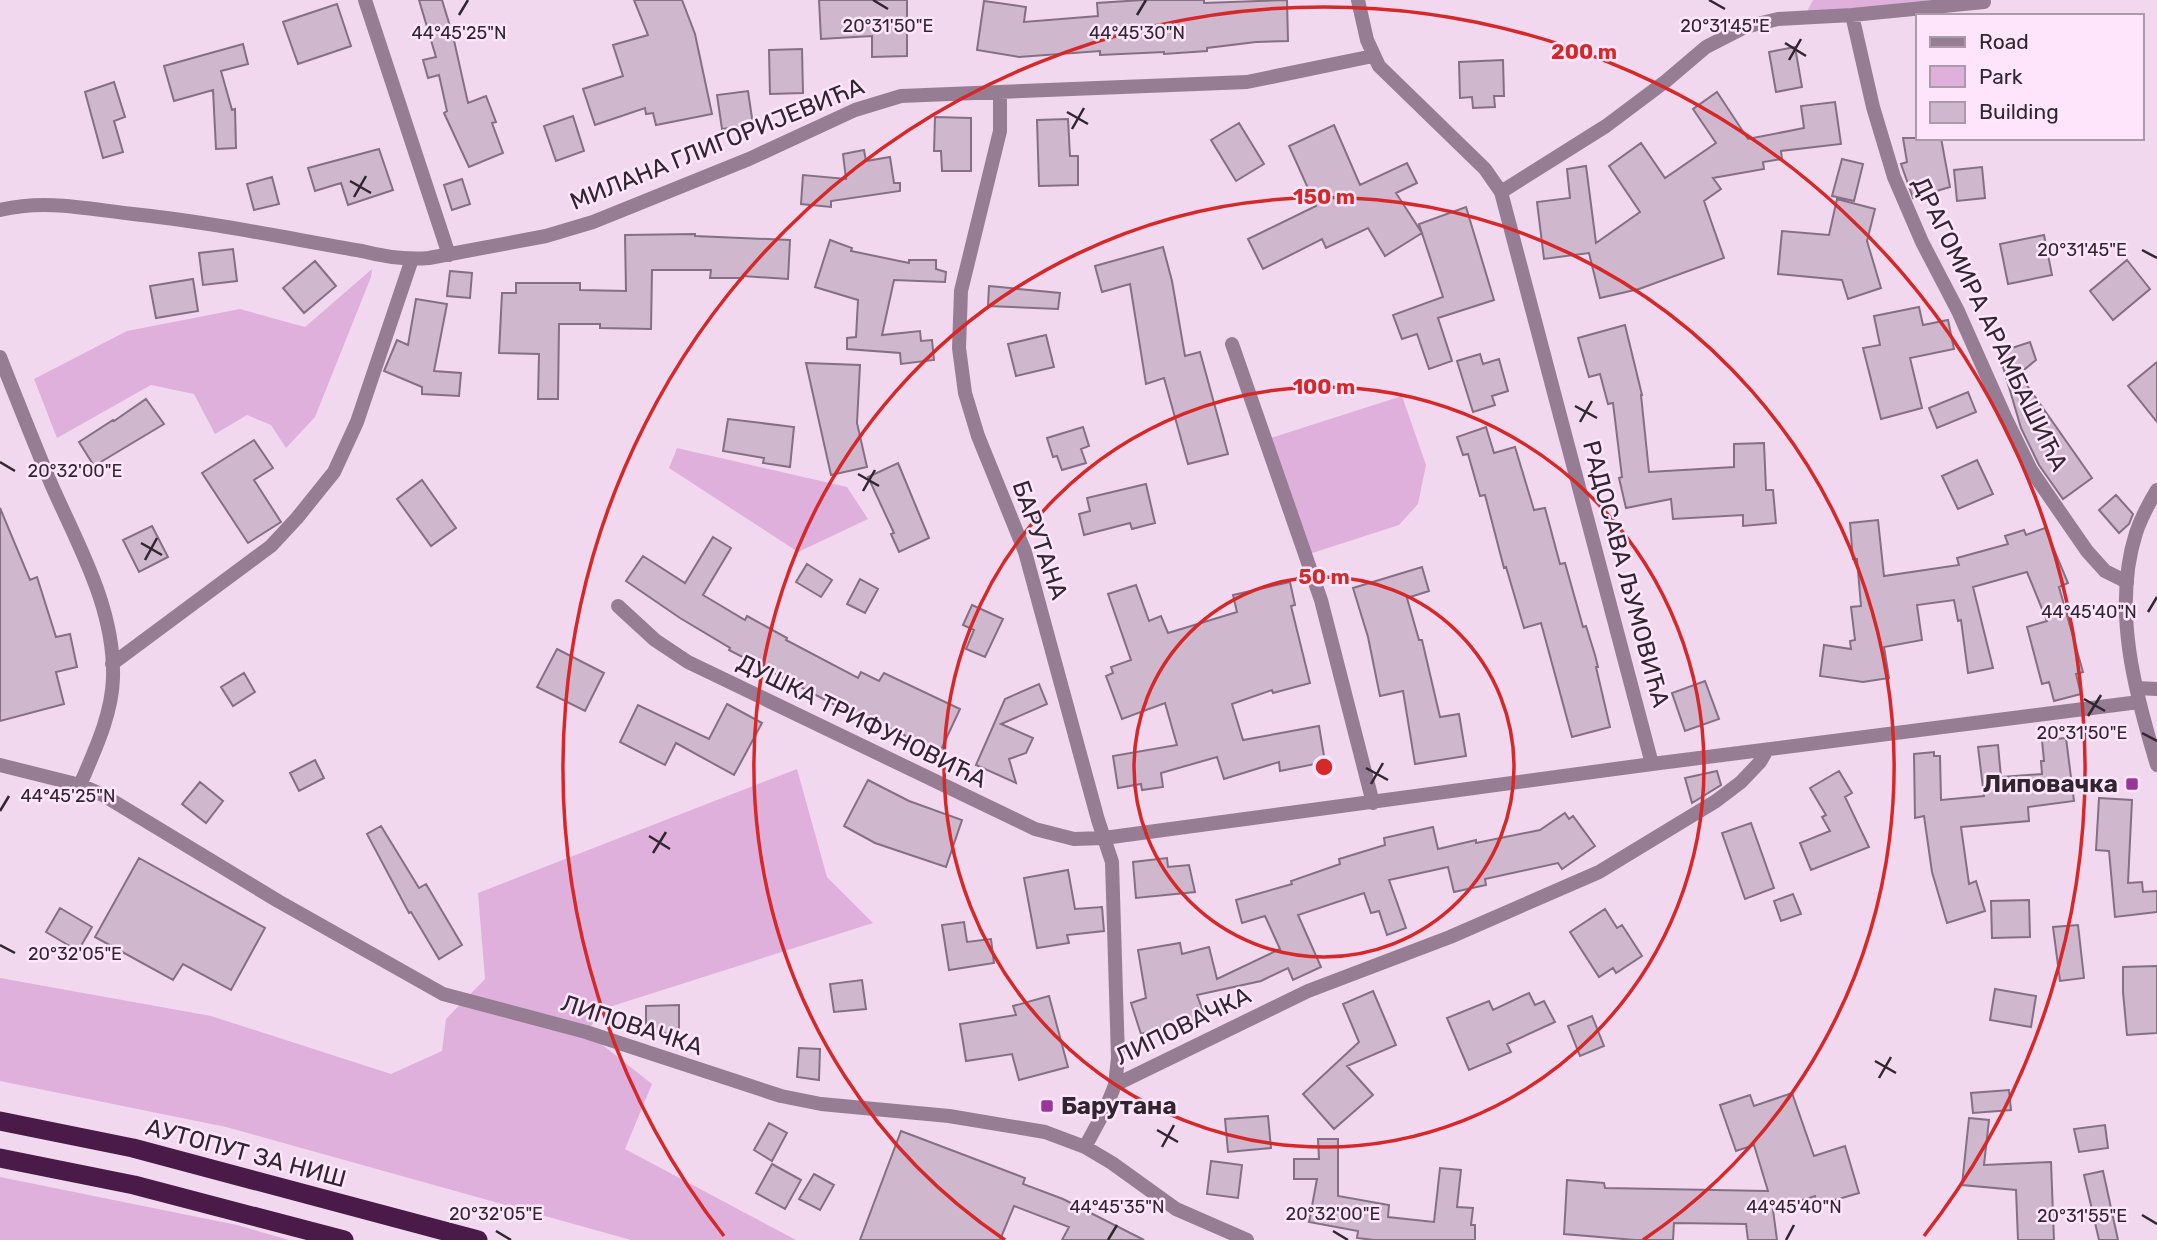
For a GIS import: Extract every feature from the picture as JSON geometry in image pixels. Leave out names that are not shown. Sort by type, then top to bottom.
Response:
[{"type":"highway","name":"АУТОПУТ ЗА НИШ","points":[[0,1121],[133,1148],[478,1240]]},
{"type":"highway","points":[[0,1158],[134,1185],[344,1240]]},
{"type":"street","points":[[365,0],[449,255]]},
{"type":"street","name":"РАДОСАВА ЉУМОВИЋА","points":[[1359,0],[1362,25],[1379,66],[1485,169],[1501,192],[1652,764]]},
{"type":"street","points":[[1501,192],[1606,126],[1706,47],[1745,27],[1778,19],[1984,2]]},
{"type":"street","name":"ДРАГОМИРА АРАМБАШИЋА","points":[[1852,15],[1873,107],[1894,177],[2006,419],[2031,470],[2087,551],[2105,572],[2127,582]]},
{"type":"street","name":"МИЛАНА ГЛИГОРИЈЕВИЋА","points":[[0,210],[35,204],[83,206],[163,216],[387,257],[412,259],[449,255],[546,236],[603,218],[749,159],[878,102],[901,96],[1247,82],[1373,56]]},
{"type":"street","name":"БАРУТАНА","points":[[1000,93],[1000,131],[961,290],[958,331],[963,382],[978,436],[1025,552],[1112,862],[1118,1058],[1115,1085]]},
{"type":"street","points":[[112,664],[271,546],[334,471],[357,422],[412,259]]},
{"type":"street","points":[[1232,344],[1321,600],[1373,803]]},
{"type":"street","points":[[0,357],[104,610],[112,664],[110,700],[97,746],[80,785]]},
{"type":"street","points":[[2157,489],[2136,534],[2127,582],[2128,634],[2138,695],[2157,765]]},
{"type":"street","name":"ДУШКА ТРИФУНОВИЋА","points":[[618,606],[655,640],[688,662],[1035,829],[1057,837],[1104,838],[1768,750]]},
{"type":"street","points":[[1768,750],[2138,695],[2157,689]]},
{"type":"street","name":"ЛИПОВАЧКА","points":[[0,765],[80,785],[103,795],[278,901],[443,994],[586,1032],[780,1096],[821,1104],[900,1110],[1026,1128],[1053,1134],[1085,1147],[1115,1085],[1308,991],[1450,937],[1599,872],[1716,801],[1741,782],[1768,750]]},
{"type":"street","points":[[1085,1147],[1129,1174],[1176,1209],[1247,1240]]},
{"type":"green space","points":[[1813,0],[1987,0],[1804,17]]},
{"type":"green space","points":[[372,269],[315,417],[286,448],[271,425],[247,415],[215,434],[194,394],[151,385],[57,438],[34,379],[127,331],[240,309],[305,327]]},
{"type":"green space","points":[[1402,396],[1426,465],[1418,504],[1399,525],[1303,556],[1268,439]]},
{"type":"green space","points":[[677,448],[847,487],[868,519],[798,552],[669,468]]},
{"type":"green space","points":[[797,769],[827,877],[873,923],[606,1008],[586,1032],[652,1084],[625,1149],[796,1240],[631,1240],[226,1127],[0,1081],[0,978],[211,1016],[391,1074],[442,1051],[446,1019],[485,979],[478,893]]},
{"type":"green space","points":[[0,1177],[237,1225],[289,1240],[0,1240]]},
{"type":"building","points":[[419,0],[442,0],[468,103],[486,96],[496,122],[492,123],[503,153],[469,167],[444,113],[447,111],[439,75],[428,78],[423,60],[436,57]]},
{"type":"building","points":[[634,0],[682,0],[695,34],[712,114],[656,125],[653,113],[646,114],[645,108],[595,125],[583,89],[623,76],[613,45],[648,35]]},
{"type":"building","points":[[819,0],[907,0],[907,56],[872,57],[872,36],[821,39]]},
{"type":"building","points":[[1204,0],[1204,3],[1287,0],[1288,41],[1256,42],[1207,48],[1207,51],[1164,54],[1100,55],[1100,51],[1019,57],[977,50],[984,1],[1026,7],[1024,22],[1098,16],[1097,3]]},
{"type":"building","points":[[337,4],[351,46],[298,64],[283,22]]},
{"type":"building","points":[[243,44],[248,64],[221,71],[232,110],[235,109],[236,148],[216,149],[213,90],[174,101],[164,66]]},
{"type":"building","points":[[1795,47],[1802,87],[1776,92],[1769,52]]},
{"type":"building","points":[[802,49],[803,93],[770,94],[769,50]]},
{"type":"building","points":[[1503,60],[1504,96],[1494,96],[1495,107],[1473,108],[1472,97],[1460,98],[1459,62]]},
{"type":"building","points":[[114,82],[125,117],[114,121],[123,152],[103,158],[85,92]]},
{"type":"building","points":[[748,91],[753,125],[722,129],[717,95]]},
{"type":"building","points":[[1717,92],[1748,139],[1804,128],[1801,106],[1835,102],[1841,144],[1781,151],[1782,159],[1763,162],[1764,169],[1713,178],[1721,189],[1704,201],[1724,258],[1639,289],[1600,298],[1589,253],[1544,259],[1537,202],[1570,198],[1567,169],[1586,166],[1596,243],[1640,212],[1609,166],[1641,143],[1665,178],[1716,143],[1693,109]]},
{"type":"building","points":[[573,116],[584,151],[556,161],[544,126]]},
{"type":"building","points":[[935,117],[971,118],[971,171],[942,171],[941,151],[934,151]]},
{"type":"building","points":[[1068,119],[1070,156],[1078,156],[1078,185],[1039,186],[1037,120]]},
{"type":"building","points":[[1239,123],[1264,164],[1236,181],[1211,140]]},
{"type":"building","points":[[1334,125],[1360,185],[1407,163],[1417,183],[1396,193],[1422,233],[1385,256],[1368,228],[1326,248],[1322,239],[1263,269],[1248,239],[1316,206],[1289,146]]},
{"type":"building","points":[[1903,138],[1941,140],[1950,187],[1913,198],[1901,164],[1907,162]]},
{"type":"building","points":[[379,149],[393,190],[348,205],[341,183],[315,191],[308,168]]},
{"type":"building","points":[[864,150],[866,161],[890,157],[894,183],[900,183],[900,191],[831,201],[831,207],[801,204],[803,175],[846,179],[843,154]]},
{"type":"building","points":[[1842,159],[1863,164],[1854,201],[1832,196]]},
{"type":"building","points":[[1982,167],[1985,198],[1957,201],[1954,170]]},
{"type":"building","points":[[272,177],[279,204],[254,210],[247,184]]},
{"type":"building","points":[[462,179],[470,204],[452,210],[444,185]]},
{"type":"building","points":[[1837,199],[1875,209],[1867,241],[1881,288],[1848,299],[1842,280],[1778,274],[1782,231],[1829,235]]},
{"type":"building","points":[[1466,207],[1494,300],[1438,318],[1452,361],[1429,369],[1417,334],[1402,339],[1393,315],[1443,297],[1419,224]]},
{"type":"building","points":[[695,234],[790,240],[788,279],[743,276],[710,278],[711,270],[652,270],[651,329],[600,328],[600,324],[559,324],[558,399],[538,399],[539,354],[499,353],[502,293],[516,293],[516,283],[580,283],[580,290],[626,291],[625,235]]},
{"type":"building","points":[[2044,235],[2052,275],[2008,284],[2000,244]]},
{"type":"building","points":[[830,240],[852,248],[851,251],[909,263],[909,260],[936,260],[936,269],[946,272],[945,282],[894,280],[882,335],[920,331],[921,341],[932,340],[934,360],[901,364],[900,353],[847,349],[847,338],[856,337],[858,300],[815,287]]},
{"type":"building","points":[[1163,247],[1185,356],[1200,352],[1228,454],[1188,464],[1164,378],[1146,384],[1130,284],[1102,292],[1095,266]]},
{"type":"building","points":[[233,249],[237,281],[203,285],[199,253]]},
{"type":"building","points":[[2127,260],[2150,289],[2113,320],[2090,291]]},
{"type":"building","points":[[315,261],[336,286],[304,313],[283,288]]},
{"type":"building","points":[[450,271],[472,273],[470,298],[447,296]]},
{"type":"building","points":[[193,279],[198,311],[156,318],[150,286]]},
{"type":"building","points":[[989,286],[1060,293],[1058,309],[988,306]]},
{"type":"building","points":[[416,299],[447,304],[434,371],[461,373],[459,396],[422,394],[422,387],[384,371],[397,340],[408,345]]},
{"type":"building","points":[[1919,307],[1923,325],[1948,320],[1954,349],[1910,358],[1922,408],[1881,419],[1863,348],[1880,345],[1874,316]]},
{"type":"building","points":[[1625,325],[1642,395],[1649,472],[1734,467],[1734,444],[1764,443],[1766,490],[1773,490],[1776,523],[1743,526],[1743,515],[1673,519],[1671,499],[1626,508],[1619,478],[1622,477],[1613,403],[1608,404],[1600,374],[1589,377],[1578,338]]},
{"type":"building","points":[[1046,335],[1054,367],[1016,376],[1008,344]]},
{"type":"building","points":[[2030,342],[2036,360],[2019,374],[2092,478],[2063,499],[2039,465],[2021,428],[1998,350],[2001,348],[2003,351]]},
{"type":"building","points":[[1480,354],[1483,364],[1499,359],[1508,391],[1492,396],[1495,405],[1473,412],[1457,361]]},
{"type":"building","points":[[2157,362],[2157,422],[2128,386]]},
{"type":"building","points":[[806,363],[860,365],[857,423],[867,467],[831,475]]},
{"type":"building","points":[[1968,392],[1976,412],[1937,428],[1929,408]]},
{"type":"building","points":[[146,399],[164,424],[94,466],[79,442]]},
{"type":"building","points":[[728,419],[794,427],[790,467],[763,463],[764,458],[723,451]]},
{"type":"building","points":[[1083,427],[1089,446],[1081,449],[1086,463],[1062,470],[1057,456],[1053,457],[1047,438]]},
{"type":"building","points":[[1486,427],[1494,453],[1515,447],[1534,510],[1545,508],[1560,564],[1565,563],[1583,627],[1586,626],[1595,655],[1610,727],[1572,737],[1541,623],[1524,628],[1506,567],[1504,568],[1485,495],[1480,496],[1468,454],[1463,455],[1457,437]]},
{"type":"building","points":[[254,440],[273,468],[254,480],[281,522],[248,543],[202,473]]},
{"type":"building","points":[[1977,460],[1993,494],[1958,509],[1942,476]]},
{"type":"building","points":[[898,463],[929,538],[899,552],[891,534],[894,533],[868,477]]},
{"type":"building","points":[[422,480],[456,528],[431,546],[397,499]]},
{"type":"building","points":[[1146,484],[1155,523],[1132,529],[1130,523],[1084,535],[1079,514],[1090,511],[1087,498]]},
{"type":"building","points":[[2116,495],[2133,514],[2129,524],[2119,533],[2099,510]]},
{"type":"building","points":[[0,508],[30,580],[37,577],[56,637],[70,634],[77,667],[56,672],[64,704],[0,721]]},
{"type":"building","points":[[1878,520],[1884,576],[1959,565],[1957,558],[2008,544],[2005,536],[2024,530],[2026,535],[2045,528],[2068,583],[2059,587],[2083,672],[2076,674],[2081,694],[2054,701],[2049,682],[2042,684],[2027,627],[2047,621],[2027,572],[1973,587],[1993,668],[1968,673],[1961,620],[1958,621],[1954,600],[1917,605],[1922,640],[1884,647],[1889,678],[1863,682],[1820,676],[1824,645],[1851,649],[1850,641],[1855,640],[1851,607],[1861,606],[1857,559],[1853,559],[1850,523]]},
{"type":"building","points":[[152,526],[168,557],[139,572],[123,540]]},
{"type":"building","points":[[713,537],[731,548],[703,595],[745,620],[747,616],[858,678],[861,672],[879,681],[884,673],[960,709],[940,752],[887,727],[886,730],[864,720],[729,650],[730,648],[626,581],[643,556],[685,583]]},
{"type":"building","points":[[807,564],[832,580],[821,597],[796,582]]},
{"type":"building","points":[[1422,567],[1429,591],[1407,598],[1419,640],[1422,640],[1440,717],[1459,714],[1466,756],[1415,764],[1403,691],[1380,696],[1368,637],[1353,588]]},
{"type":"building","points":[[860,579],[878,589],[865,613],[847,604]]},
{"type":"building","points":[[1290,582],[1295,605],[1291,606],[1310,683],[1273,693],[1272,690],[1232,704],[1243,740],[1319,726],[1325,762],[1280,771],[1279,762],[1224,779],[1217,757],[1161,773],[1163,787],[1142,790],[1141,784],[1118,788],[1113,756],[1177,745],[1165,703],[1122,719],[1106,676],[1113,673],[1111,667],[1131,660],[1108,594],[1136,585],[1149,621],[1161,616],[1168,633],[1237,612],[1233,595]]},
{"type":"building","points":[[972,605],[1003,619],[985,657],[966,649],[974,630],[963,625]]},
{"type":"building","points":[[557,649],[604,673],[585,711],[537,687]]},
{"type":"building","points":[[244,673],[255,692],[233,706],[221,687]]},
{"type":"building","points":[[1705,681],[1719,719],[1685,731],[1672,693]]},
{"type":"building","points":[[1039,684],[1047,704],[1001,724],[1033,738],[1026,753],[1009,759],[1016,783],[976,765],[1005,699]]},
{"type":"building","points":[[727,704],[762,723],[734,775],[676,743],[665,765],[620,742],[638,705],[709,739]]},
{"type":"building","points":[[2066,738],[2074,801],[2028,807],[2029,821],[1961,827],[1969,884],[1976,881],[1985,911],[1947,923],[1932,872],[1924,816],[1915,818],[1914,754],[1934,752],[1934,756],[1940,756],[1941,800],[1984,796],[1978,747],[1998,745],[2001,777],[2042,774],[2042,740]]},
{"type":"building","points":[[315,760],[324,778],[299,791],[290,773]]},
{"type":"building","points":[[1717,771],[1721,785],[1692,803],[1685,778]]},
{"type":"building","points":[[1839,771],[1852,793],[1845,797],[1869,847],[1811,870],[1800,843],[1830,831],[1822,817],[1826,815],[1810,788]]},
{"type":"building","points":[[868,780],[909,801],[962,820],[946,867],[875,843],[844,826]]},
{"type":"building","points":[[200,782],[223,801],[206,823],[182,804]]},
{"type":"building","points":[[2099,798],[2132,800],[2128,883],[2142,882],[2143,892],[2157,891],[2157,912],[2115,917],[2109,851],[2096,850]]},
{"type":"building","points":[[1565,813],[1569,819],[1573,816],[1595,846],[1562,869],[1558,863],[1485,879],[1486,885],[1454,892],[1448,867],[1389,880],[1406,928],[1387,935],[1379,911],[1371,913],[1364,893],[1298,915],[1321,967],[1293,980],[1288,968],[1261,981],[1197,995],[1206,1019],[1187,1025],[1185,1020],[1141,1034],[1131,1003],[1146,998],[1138,950],[1180,943],[1182,954],[1209,947],[1217,979],[1280,949],[1265,916],[1242,923],[1236,900],[1292,884],[1291,881],[1340,864],[1339,859],[1385,845],[1384,838],[1433,827],[1438,849],[1540,830]]},
{"type":"building","points":[[1751,823],[1774,888],[1745,899],[1722,833]]},
{"type":"building","points":[[381,826],[419,888],[426,884],[462,945],[439,959],[411,912],[409,913],[367,834]]},
{"type":"building","points":[[139,858],[265,928],[231,990],[183,964],[173,980],[95,937]]},
{"type":"building","points":[[1167,858],[1168,867],[1189,865],[1195,892],[1136,898],[1133,862]]},
{"type":"building","points":[[1068,870],[1075,909],[1102,907],[1104,931],[1067,935],[1069,943],[1037,948],[1024,878]]},
{"type":"building","points":[[1793,894],[1801,914],[1781,921],[1774,901]]},
{"type":"building","points":[[2029,900],[2030,937],[1992,938],[1991,901]]},
{"type":"building","points":[[60,908],[92,927],[78,951],[46,932]]},
{"type":"building","points":[[1605,909],[1617,928],[1622,925],[1642,956],[1616,973],[1613,968],[1599,977],[1570,932]]},
{"type":"building","points":[[964,922],[967,942],[991,939],[994,963],[949,970],[942,925]]},
{"type":"building","points":[[2078,925],[2084,978],[2060,981],[2053,927]]},
{"type":"building","points":[[2157,966],[2157,1033],[2127,1035],[2123,967]]},
{"type":"building","points":[[862,980],[866,1009],[834,1012],[830,984]]},
{"type":"building","points":[[1995,989],[2036,996],[2031,1027],[1990,1020]]},
{"type":"building","points":[[1373,991],[1396,1045],[1347,1066],[1373,1095],[1334,1129],[1303,1094],[1359,1042],[1343,1004]]},
{"type":"building","points":[[1529,993],[1535,1005],[1544,1001],[1555,1022],[1507,1044],[1511,1052],[1469,1070],[1447,1018],[1489,1001],[1493,1010]]},
{"type":"building","points":[[1049,996],[1068,1067],[1019,1080],[1012,1054],[966,1061],[960,1024],[1016,1015],[1013,1006]]},
{"type":"building","points":[[679,1005],[679,1033],[646,1034],[646,1006]]},
{"type":"building","points":[[1592,1016],[1604,1046],[1580,1056],[1568,1026]]},
{"type":"building","points":[[799,1048],[820,1049],[819,1080],[797,1077]]},
{"type":"building","points":[[2009,1090],[2011,1110],[1973,1113],[1971,1093]]},
{"type":"building","points":[[1792,1093],[1814,1156],[1845,1146],[1859,1193],[1818,1205],[1815,1196],[1773,1210],[1777,1240],[1748,1240],[1746,1224],[1674,1223],[1673,1240],[1564,1234],[1567,1180],[1604,1183],[1605,1188],[1768,1191],[1754,1145],[1736,1151],[1720,1105],[1750,1095],[1754,1106]]},
{"type":"building","points":[[1268,1116],[1271,1148],[1228,1152],[1225,1119]]},
{"type":"building","points":[[1969,1118],[1989,1120],[1984,1165],[2051,1162],[2054,1240],[2018,1240],[2016,1190],[1962,1185]]},
{"type":"building","points":[[769,1123],[787,1133],[772,1161],[754,1150]]},
{"type":"building","points":[[2105,1125],[2108,1148],[2079,1152],[2074,1129]]},
{"type":"building","points":[[901,1131],[1025,1178],[1023,1184],[1063,1199],[1144,1240],[1062,1240],[1069,1227],[1014,1206],[1000,1240],[860,1240]]},
{"type":"building","points":[[1318,1139],[1338,1139],[1338,1196],[1389,1205],[1388,1217],[1434,1222],[1440,1168],[1461,1170],[1457,1207],[1473,1208],[1471,1225],[1475,1225],[1475,1240],[1374,1240],[1357,1238],[1358,1231],[1309,1222],[1317,1179],[1294,1179],[1294,1159],[1319,1159]]},
{"type":"building","points":[[1211,1161],[1242,1165],[1238,1198],[1207,1194]]},
{"type":"building","points":[[772,1164],[801,1180],[785,1209],[756,1193]]},
{"type":"building","points":[[2103,1171],[2118,1240],[2099,1240],[2084,1175]]},
{"type":"building","points":[[814,1174],[834,1185],[820,1210],[799,1199]]},
{"type":"place","name":"Липовачка","points":[[2132,784]]},
{"type":"place","name":"Барутана","points":[[1047,1106]]}]
